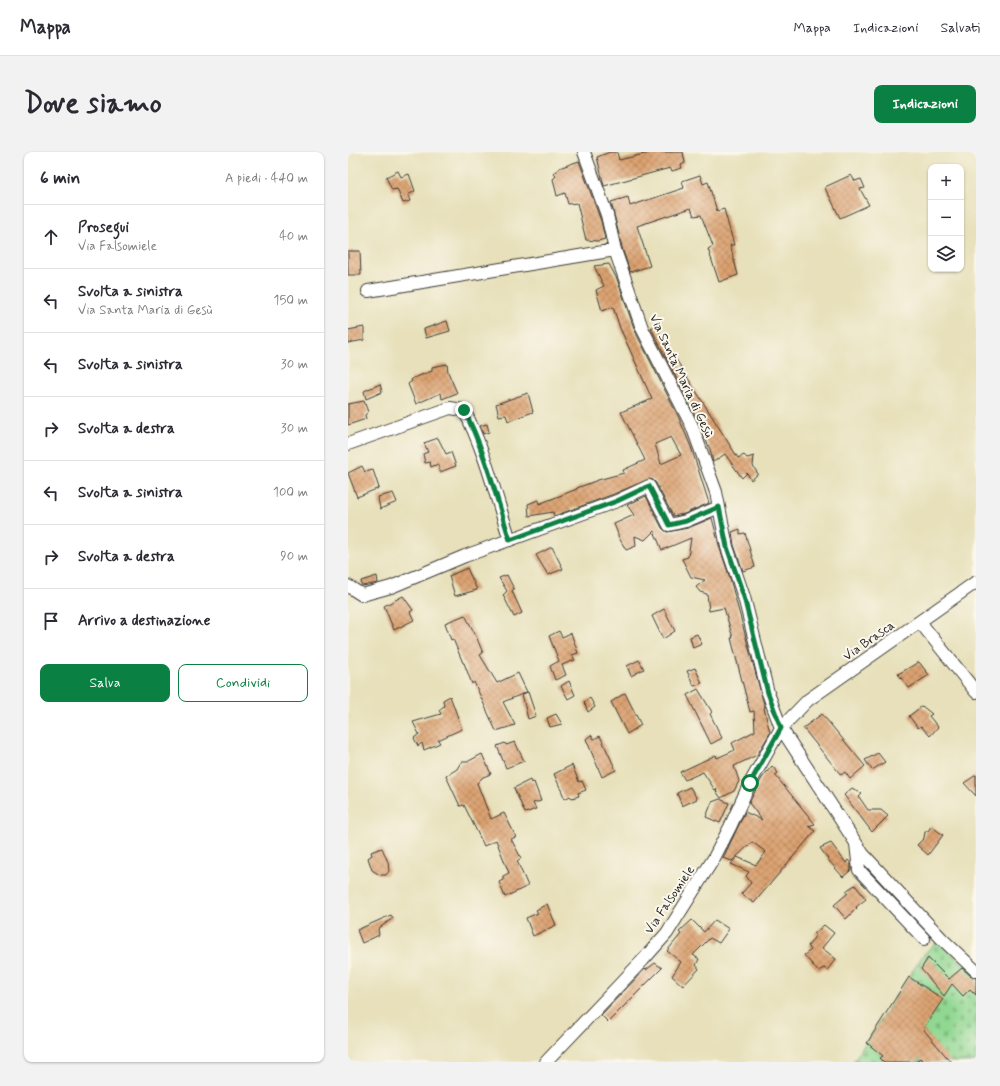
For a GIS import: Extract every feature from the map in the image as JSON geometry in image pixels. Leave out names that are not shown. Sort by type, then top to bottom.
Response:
[{"type":"street","name":"Via Santa Maria di Gesù","points":[[584,152],[607,215],[615,250],[642,328],[692,426],[716,492],[727,547],[744,597],[768,693],[781,728],[863,854],[942,939],[976,971]]},
{"type":"street","points":[[368,291],[615,250]]},
{"type":"street","points":[[348,444],[450,408],[464,410],[485,462],[510,540]]},
{"type":"street","points":[[348,586],[362,595],[391,588],[465,556],[617,501],[649,486],[669,525],[686,521],[719,507]]},
{"type":"street","name":"Via Brasca","points":[[781,728],[808,700],[976,582]]},
{"type":"street","points":[[920,622],[976,692]]},
{"type":"street","name":"Via Falsomiele","points":[[546,1062],[667,933],[714,858],[730,828],[750,783],[781,728]]},
{"type":"street","points":[[856,843],[859,870],[924,939]]},
{"type":"green space","points":[[938,941],[976,976],[976,1062],[853,1062],[923,955]]},
{"type":"building","points":[[610,152],[617,152],[619,160],[653,152],[683,152],[685,163],[681,165],[682,168],[672,171],[670,168],[604,186],[597,157]]},
{"type":"building","points":[[579,161],[601,221],[605,239],[598,241],[586,240],[577,203],[568,204],[565,193],[557,196],[553,179],[556,176],[553,173],[559,168]]},
{"type":"building","points":[[398,171],[401,177],[409,174],[415,191],[408,195],[410,201],[403,203],[397,189],[392,190],[386,177]]},
{"type":"building","points":[[700,175],[703,184],[708,182],[717,211],[724,209],[734,245],[730,245],[738,275],[719,282],[708,249],[713,246],[701,215],[694,216],[691,208],[637,226],[650,266],[630,272],[623,251],[611,202],[628,197],[630,206],[684,188],[682,181]]},
{"type":"building","points":[[851,175],[855,181],[861,179],[865,188],[860,189],[869,205],[840,218],[825,187]]},
{"type":"building","points":[[348,251],[360,251],[361,275],[348,275]]},
{"type":"building","points":[[609,264],[617,279],[635,331],[678,416],[691,447],[709,503],[684,514],[673,516],[656,483],[649,479],[614,494],[554,516],[553,512],[529,516],[528,504],[538,500],[539,504],[598,480],[624,473],[623,470],[645,460],[621,412],[652,399],[620,328],[613,307],[602,311],[596,290],[604,286],[594,266]],"holes":[[[671,437],[681,455],[661,464],[655,444]]]},
{"type":"building","points":[[447,321],[450,331],[426,338],[424,329]]},
{"type":"building","points":[[655,326],[738,458],[744,455],[747,458],[754,456],[753,466],[758,474],[751,480],[747,473],[742,478],[725,454],[713,462],[710,449],[702,432],[705,430],[695,415],[651,328]]},
{"type":"building","points":[[364,327],[364,340],[348,343],[348,330]]},
{"type":"building","points":[[447,364],[448,372],[457,393],[442,399],[441,393],[416,404],[408,384],[412,381],[411,379],[432,371],[432,367]]},
{"type":"building","points":[[380,384],[382,392],[366,399],[364,391]]},
{"type":"building","points":[[528,393],[533,412],[508,421],[506,415],[499,416],[496,404]]},
{"type":"building","points":[[364,401],[368,412],[365,415],[366,419],[348,425],[348,404]]},
{"type":"building","points":[[487,424],[489,432],[483,434],[480,426]]},
{"type":"building","points":[[438,438],[446,454],[451,452],[456,466],[440,472],[438,464],[431,467],[430,462],[425,463],[423,454],[428,452],[424,443]]},
{"type":"building","points":[[362,466],[365,472],[373,470],[379,488],[357,497],[348,473]]},
{"type":"building","points":[[393,493],[397,502],[380,509],[378,497]]},
{"type":"building","points":[[646,496],[662,528],[667,532],[688,528],[712,518],[765,708],[770,733],[757,755],[734,766],[739,781],[734,791],[721,798],[716,791],[717,789],[715,790],[703,772],[685,780],[680,772],[716,755],[717,758],[735,750],[732,743],[755,731],[754,711],[750,712],[731,638],[733,638],[724,608],[709,611],[707,594],[700,592],[696,587],[705,580],[691,577],[682,559],[688,557],[691,538],[662,550],[654,531],[645,540],[635,536],[636,546],[626,550],[618,536],[614,524],[634,515],[627,505]]},
{"type":"building","points":[[740,529],[740,534],[745,533],[755,567],[743,571],[734,545],[732,532]]},
{"type":"building","points":[[552,547],[563,569],[548,575],[536,555]]},
{"type":"building","points":[[467,568],[477,590],[455,596],[449,576]]},
{"type":"building","points":[[507,575],[514,589],[512,591],[522,613],[514,617],[503,595],[507,591],[499,578]]},
{"type":"building","points":[[377,576],[378,583],[362,586],[361,581]]},
{"type":"building","points":[[403,596],[413,610],[410,612],[414,620],[394,630],[384,606]]},
{"type":"building","points":[[664,609],[675,631],[663,639],[652,616]]},
{"type":"building","points":[[465,615],[483,653],[480,655],[497,683],[518,673],[527,692],[503,702],[515,725],[496,731],[474,682],[472,684],[453,639],[451,640],[445,623]]},
{"type":"building","points":[[559,631],[562,637],[571,633],[578,653],[572,655],[575,660],[562,665],[566,675],[555,680],[550,666],[559,661],[549,636]]},
{"type":"building","points":[[697,634],[702,644],[693,648],[690,637]]},
{"type":"building","points":[[639,660],[644,669],[631,676],[627,666]]},
{"type":"building","points":[[919,662],[929,675],[909,688],[898,674]]},
{"type":"building","points":[[695,668],[702,683],[694,686],[687,671]]},
{"type":"building","points":[[569,681],[575,695],[568,699],[561,686]]},
{"type":"building","points":[[698,689],[712,712],[710,714],[722,738],[711,744],[687,695]]},
{"type":"building","points":[[528,692],[536,716],[528,719],[522,694]]},
{"type":"building","points":[[625,693],[641,725],[627,734],[611,702]]},
{"type":"building","points":[[450,696],[462,729],[438,740],[440,743],[424,750],[422,743],[418,746],[414,738],[419,734],[413,722],[441,714],[439,710],[444,706],[443,700]]},
{"type":"building","points":[[590,698],[595,707],[588,712],[584,702]]},
{"type":"building","points":[[922,706],[932,714],[929,716],[938,727],[930,736],[921,726],[918,728],[909,716]]},
{"type":"building","points":[[556,714],[562,724],[550,727],[547,718]]},
{"type":"building","points":[[822,714],[865,766],[850,779],[845,772],[841,775],[803,728]]},
{"type":"building","points":[[591,735],[594,739],[600,736],[616,770],[602,777],[586,739]]},
{"type":"building","points":[[515,742],[524,761],[506,768],[497,746]]},
{"type":"building","points":[[878,753],[885,762],[872,770],[865,760]]},
{"type":"building","points":[[482,754],[491,774],[483,777],[477,783],[491,819],[504,813],[516,837],[511,839],[521,858],[517,861],[528,886],[505,897],[499,882],[503,880],[503,876],[509,873],[496,840],[484,846],[464,805],[460,806],[446,776],[457,769],[461,762],[467,762]]},
{"type":"building","points":[[572,765],[579,782],[582,781],[586,790],[578,793],[579,796],[572,798],[570,796],[565,799],[554,774]]},
{"type":"building","points":[[772,766],[778,773],[775,775],[815,824],[808,826],[815,831],[754,903],[741,894],[751,883],[746,876],[749,872],[731,864],[737,857],[756,865],[766,852],[752,842],[732,861],[723,858],[745,812],[762,820],[749,803],[762,778]]},
{"type":"building","points":[[976,775],[976,796],[964,783]]},
{"type":"building","points":[[530,780],[531,783],[534,782],[541,801],[533,803],[536,809],[525,813],[514,788]]},
{"type":"building","points":[[690,787],[697,799],[682,806],[677,793]]},
{"type":"building","points":[[852,788],[862,794],[859,797],[868,810],[881,810],[888,816],[872,832],[844,795]]},
{"type":"building","points":[[720,799],[729,803],[720,823],[706,817],[712,802]]},
{"type":"building","points":[[931,826],[943,835],[928,855],[917,845],[924,838],[925,832],[929,830]]},
{"type":"building","points":[[831,843],[846,863],[848,860],[851,863],[851,870],[843,877],[820,848]]},
{"type":"building","points":[[382,848],[388,862],[389,871],[386,875],[380,875],[372,870],[368,858],[372,855],[371,852]]},
{"type":"building","points":[[855,885],[866,899],[856,907],[857,908],[846,919],[834,905],[848,893],[846,891]]},
{"type":"building","points":[[547,904],[556,925],[533,936],[526,918],[538,913],[536,910]]},
{"type":"building","points":[[391,915],[393,918],[378,929],[379,935],[362,943],[357,930]]},
{"type":"building","points":[[692,920],[704,932],[715,920],[729,929],[719,943],[710,938],[693,955],[699,959],[696,965],[699,969],[683,986],[672,976],[681,962],[667,951],[681,934],[679,932]]},
{"type":"building","points":[[824,925],[834,933],[822,948],[836,959],[827,970],[824,968],[818,971],[804,955],[811,950],[808,946],[816,935],[814,934]]},
{"type":"building","points":[[928,958],[949,979],[962,968],[971,976],[976,978],[976,995],[970,989],[963,996],[952,984],[944,996],[921,969]]},
{"type":"building","points":[[655,963],[662,968],[608,1022],[601,1015],[645,969],[646,970]]},
{"type":"building","points":[[909,977],[943,999],[923,1029],[951,1062],[924,1062],[920,1058],[916,1062],[884,1062],[880,1058],[883,1056],[867,1043]]},
{"type":"route","points":[[464,410],[485,462],[510,540],[617,501],[649,486],[669,525],[686,521],[719,507],[727,547],[744,597],[768,693],[781,728],[750,783]]}]
